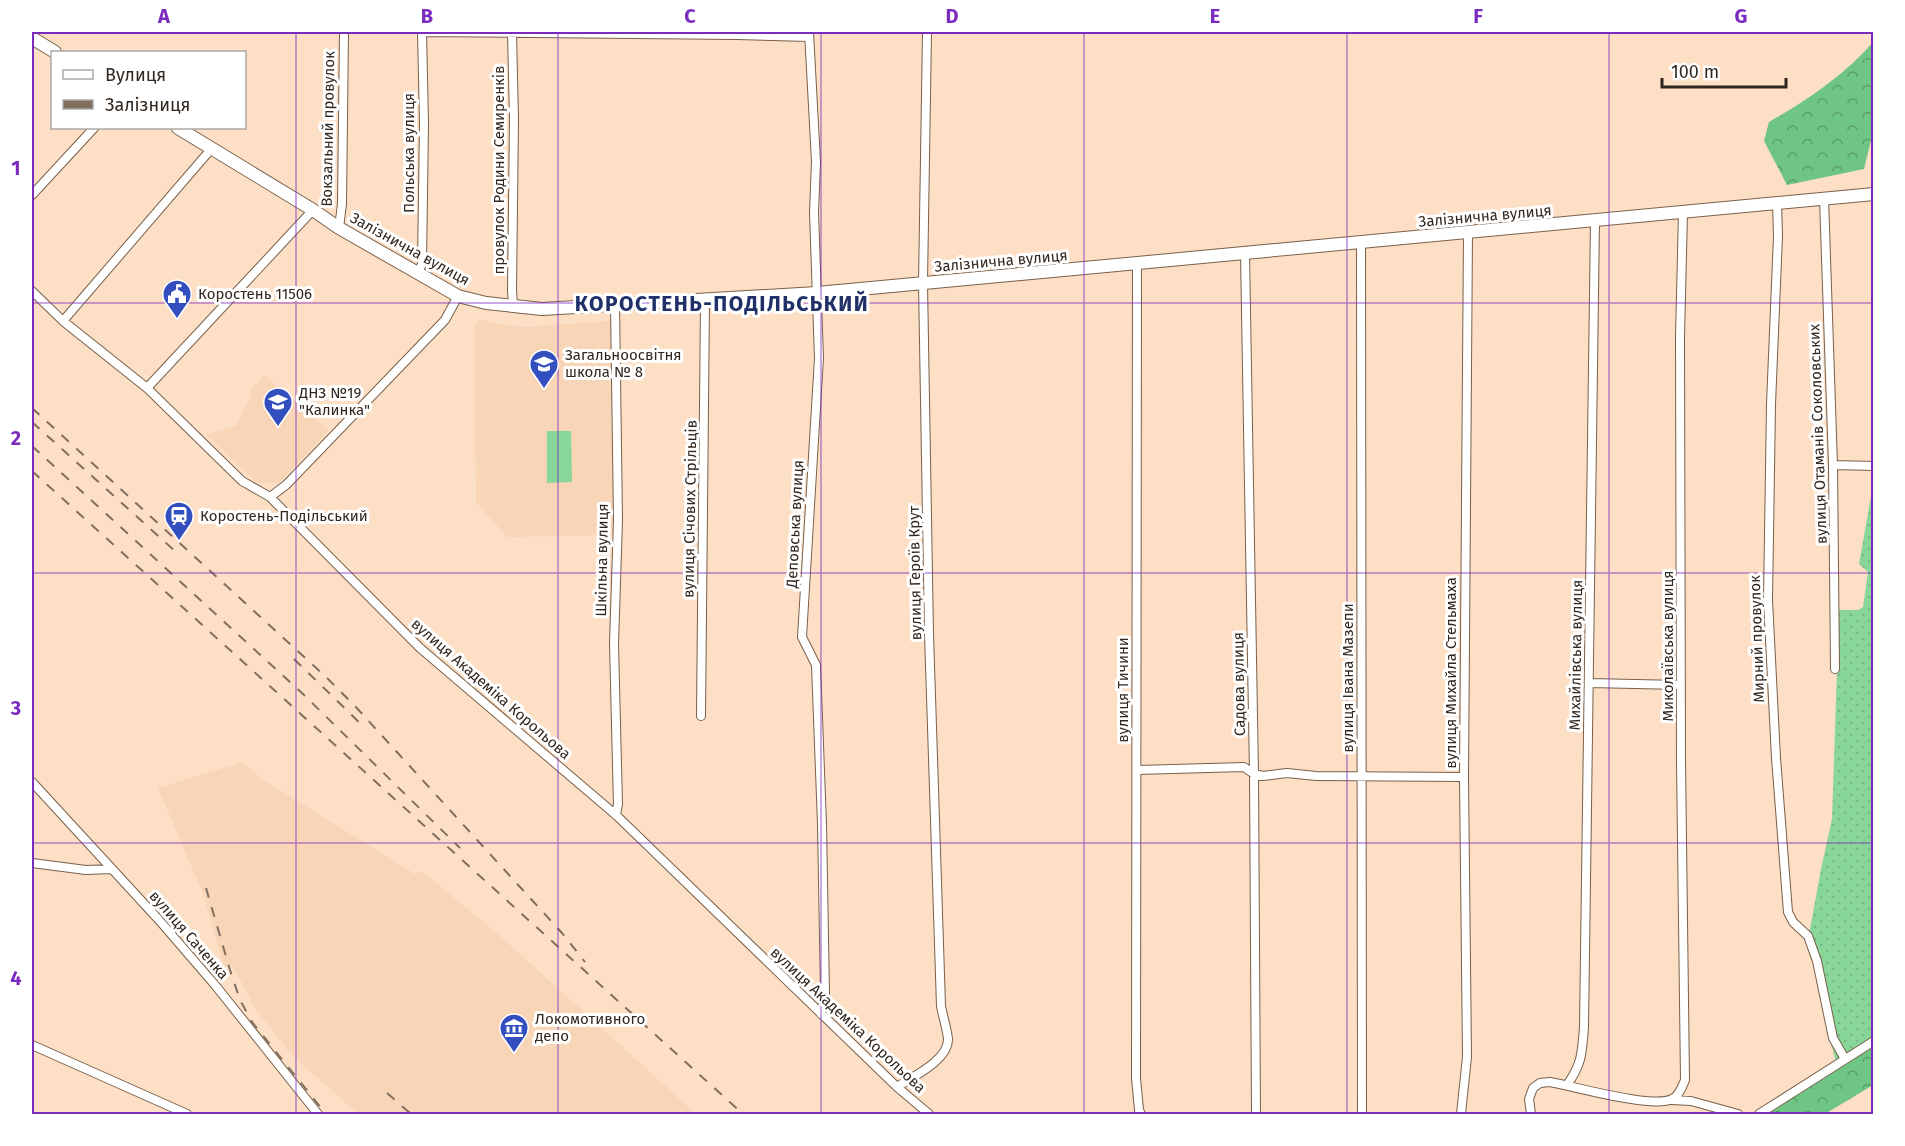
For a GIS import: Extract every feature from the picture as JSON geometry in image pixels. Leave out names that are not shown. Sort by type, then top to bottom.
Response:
[{"type":"street","name":"Вокзальний провулок","points":[[339,228],[342,204],[344,32]]},
{"type":"street","points":[[422,32],[809,34]]},
{"type":"street","name":"Польська вулиця","points":[[418,273],[422,264],[424,123],[422,32]]},
{"type":"street","name":"вулиця Героїв Крут","points":[[897,1087],[939,1059],[946,1051],[948,1040],[941,994],[929,634],[923,283],[927,32]]},
{"type":"street","name":"провулок Родини Семиренків","points":[[512,33],[513,306]]},
{"type":"street","name":"Деповська вулиця","points":[[809,34],[815,138],[814,212],[819,358],[802,637],[816,665],[825,993],[821,1014]]},
{"type":"street","points":[[32,38],[53,51]]},
{"type":"street","points":[[32,195],[93,129]]},
{"type":"street","name":"Залізнична вулиця","points":[[180,129],[339,228],[458,296],[486,303],[542,309],[818,294],[1874,194]]},
{"type":"street","points":[[63,321],[212,148]]},
{"type":"street","name":"вулиця Отаманів Соколовських","points":[[1824,198],[1833,465],[1835,669]]},
{"type":"street","name":"Мирний провулок","points":[[1777,203],[1768,600],[1781,829],[1788,912],[1793,922],[1808,936],[1817,961],[1833,1038],[1845,1059]]},
{"type":"street","points":[[147,388],[313,210]]},
{"type":"street","name":"Миколаївська вулиця","points":[[1672,1100],[1681,1091],[1685,1080],[1680,337],[1683,212]]},
{"type":"street","name":"Михайлівська вулиця","points":[[1567,1085],[1578,1070],[1583,1039],[1595,221]]},
{"type":"street","name":"вулиця Михайла Стельмаха","points":[[1461,1114],[1467,1057],[1464,777],[1468,232]]},
{"type":"street","name":"вулиця Івана Мазепи","points":[[1361,242],[1362,1114]]},
{"type":"street","name":"Садова вулиця","points":[[1245,253],[1254,774],[1256,1114]]},
{"type":"street","name":"вулиця Тичини","points":[[1137,264],[1136,1078],[1141,1114]]},
{"type":"street","name":"вулиця Академіка Корольова","points":[[32,291],[63,321],[147,388],[242,481],[270,497],[420,648],[616,815],[897,1087],[929,1114]]},
{"type":"street","points":[[270,497],[286,485],[445,320],[458,296]]},
{"type":"street","name":"вулиця Січових Стрільців","points":[[701,716],[705,301]]},
{"type":"street","name":"Шкільна вулиця","points":[[615,304],[618,520],[614,644],[618,804],[616,815]]},
{"type":"street","points":[[1833,465],[1874,466]]},
{"type":"street","points":[[1589,683],[1681,685]]},
{"type":"street","points":[[1137,770],[1244,767],[1254,774],[1263,776],[1287,773],[1316,776],[1464,777]]},
{"type":"street","name":"вулиця Саченка","points":[[32,782],[159,920],[318,1114]]},
{"type":"street","points":[[32,864],[86,870],[112,869]]},
{"type":"street","points":[[1759,1114],[1874,1041]]},
{"type":"street","points":[[32,1045],[187,1114]]},
{"type":"street","points":[[1532,1114],[1529,1099],[1533,1088],[1540,1083],[1550,1082],[1613,1096],[1659,1101],[1691,1101],[1738,1114]]},
{"type":"shaded area","name":"Загальноосвітня школа № 8","points":[[478,319],[522,327],[610,321],[614,452],[613,535],[507,537],[476,502],[474,328]]},
{"type":"shaded area","name":"ДНЗ №19 \"Калинка\"","points":[[264,375],[329,430],[280,482],[257,483],[206,434],[236,426],[252,394],[250,391]]},
{"type":"shaded area","points":[[242,762],[262,779],[415,874],[422,871],[499,935],[696,1114],[358,1114],[292,1055],[256,1010],[232,965],[224,967],[204,896],[158,788]]},
{"type":"green space","points":[[1873,42],[1873,132],[1864,169],[1787,185],[1764,141],[1769,122],[1825,86],[1851,65]]},
{"type":"green space","points":[[547,431],[571,431],[572,482],[547,483]]},
{"type":"green space","points":[[1873,485],[1873,1043],[1837,1067],[1817,985],[1817,962],[1807,932],[1810,929],[1832,819],[1839,610],[1858,610],[1863,607],[1868,572],[1859,564]]},
{"type":"green space","points":[[1873,1043],[1873,1085],[1825,1114],[1764,1114]]},
{"type":"railway","points":[[32,408],[354,705],[562,933],[585,962]]},
{"type":"railway","points":[[32,422],[176,552]]},
{"type":"railway","points":[[32,446],[303,694],[460,848]]},
{"type":"railway","points":[[32,471],[743,1114]]},
{"type":"railway","points":[[294,659],[363,726]]},
{"type":"railway","points":[[206,888],[240,1000],[252,1022],[326,1114]]},
{"type":"railway","points":[[387,1093],[411,1114]]},
{"type":"place","name":"Коростень 11506","points":[[177,320]]},
{"type":"place","name":"Загальноосвітня школа № 8","points":[[544,390]]},
{"type":"place","name":"ДНЗ №19 \"Калинка\"","points":[[278,428]]},
{"type":"place","name":"Коростень-Подільський","points":[[179,542]]},
{"type":"place","name":"Локомотивного депо","points":[[514,1054]]},
{"type":"district","name":"КОРОСТЕНЬ-ПОДІЛЬСЬКИЙ","points":[[722,304]]}]
